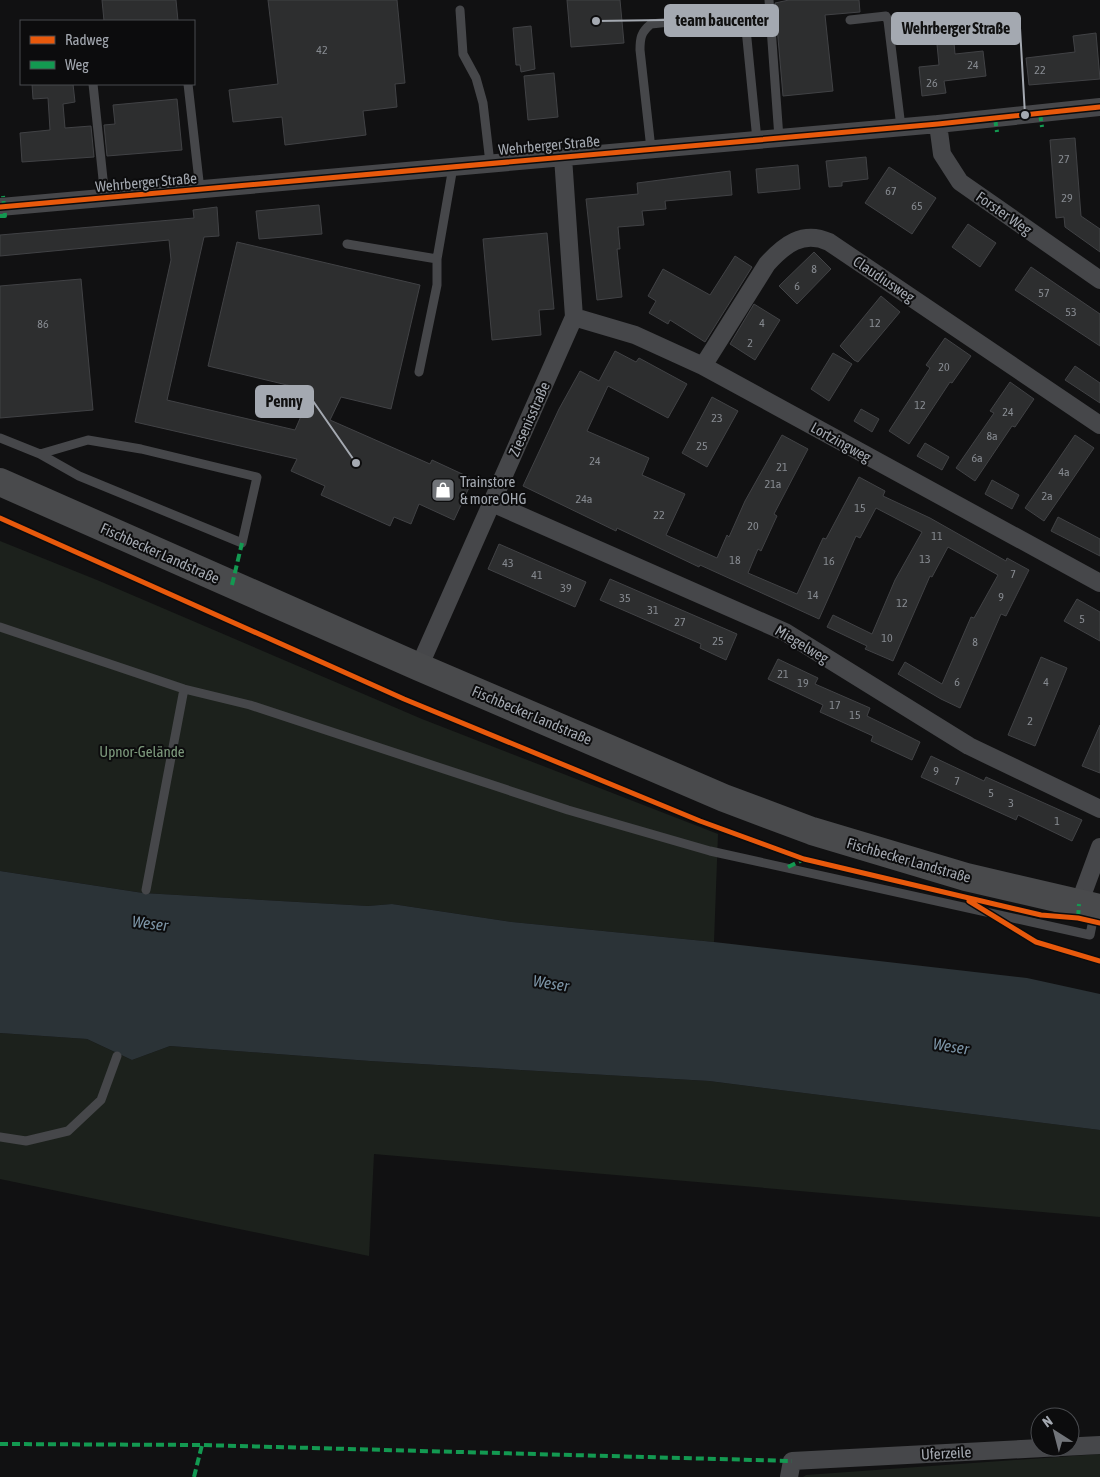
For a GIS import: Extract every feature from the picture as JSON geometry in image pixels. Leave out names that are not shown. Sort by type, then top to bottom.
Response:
[{"type":"main road","name":"Fischbecker Landstraße","points":[[0,482],[419,667],[724,798],[812,831],[966,877],[1092,907]]},
{"type":"street","name":"Wehrberger Straße","points":[[0,207],[938,124],[1100,107]]},
{"type":"street","name":"Forster Weg","points":[[938,124],[942,154],[960,182],[1100,280]]},
{"type":"street","name":"Ziesenisstraße","points":[[419,667],[574,317],[563,157]]},
{"type":"street","name":"Claudiusweg","points":[[703,366],[767,264],[780,249],[801,239],[816,236],[829,242],[1100,425]]},
{"type":"street","name":"Lortzingweg","points":[[574,317],[635,335],[703,366],[1100,584]]},
{"type":"street","name":"Miegelweg","points":[[492,503],[785,632],[969,746],[1100,809]]},
{"type":"street","points":[[1092,907],[1100,847]]},
{"type":"street","name":"Uferzeile","points":[[791,1469],[1100,1445]]},
{"type":"lane","points":[[769,0],[779,138]]},
{"type":"lane","points":[[460,10],[463,54],[476,78],[483,103],[490,163]]},
{"type":"lane","points":[[850,20],[880,15],[886,16],[901,127]]},
{"type":"lane","points":[[651,149],[640,50],[643,30],[650,24],[727,16],[741,22],[746,28],[757,140]]},
{"type":"lane","points":[[93,85],[105,198]]},
{"type":"lane","points":[[188,85],[200,190]]},
{"type":"lane","points":[[419,372],[437,285],[437,259],[453,167]]},
{"type":"lane","points":[[347,244],[437,259]]},
{"type":"lane","points":[[0,438],[40,454],[80,476],[242,543],[257,477],[141,449],[88,440],[40,454]]},
{"type":"lane","points":[[0,627],[184,689],[250,705],[568,810],[710,851],[1090,935],[1092,907]]},
{"type":"lane","points":[[146,890],[184,689]]},
{"type":"lane","points":[[0,1137],[26,1141],[68,1131],[101,1100],[117,1056]]},
{"type":"green space","name":"Upnor-Gelände","points":[[0,541],[97,580],[422,719],[718,834],[714,942],[512,922],[392,904],[368,906],[143,893],[0,871]]},
{"type":"green space","points":[[0,1033],[87,1039],[132,1060],[170,1046],[370,1061],[709,1081],[1100,1130],[1100,1217],[374,1154],[369,1256],[0,1179]]},
{"type":"green space","points":[[1100,1454],[1100,1477],[803,1477],[806,1475],[1080,1457],[1080,1455]]},
{"type":"water","name":"Weser","points":[[0,871],[143,893],[368,906],[392,904],[512,922],[714,942],[1027,978],[1100,994],[1100,1130],[709,1081],[370,1061],[170,1046],[132,1060],[87,1039],[0,1033]]},
{"type":"building","points":[[102,0],[176,0],[178,20],[104,20]]},
{"type":"building","points":[[268,0],[397,0],[405,83],[395,84],[397,107],[363,111],[366,135],[285,145],[282,117],[233,122],[229,90],[278,84]]},
{"type":"building","points":[[567,0],[620,0],[624,43],[571,47]]},
{"type":"building","points":[[789,0],[859,0],[860,12],[825,15],[833,91],[783,96],[775,3]]},
{"type":"building","points":[[531,26],[535,69],[521,72],[520,65],[516,65],[513,28]]},
{"type":"building","points":[[953,32],[955,54],[983,51],[986,76],[944,81],[946,93],[922,96],[919,67],[939,65],[936,34]]},
{"type":"building","points":[[1096,33],[1100,79],[1029,85],[1026,58],[1075,52],[1073,36]]},
{"type":"building","points":[[554,73],[558,117],[528,120],[524,76]]},
{"type":"building","points":[[32,85],[73,85],[75,102],[63,104],[65,128],[91,126],[94,157],[22,162],[20,133],[50,130],[48,98],[33,99]]},
{"type":"building","points":[[177,99],[182,150],[107,156],[104,125],[115,124],[113,105]]},
{"type":"building","points":[[1075,138],[1081,216],[1100,229],[1100,252],[1065,227],[1064,217],[1056,218],[1050,140]]},
{"type":"building","points":[[866,157],[868,179],[842,182],[842,186],[829,187],[826,161]]},
{"type":"building","points":[[798,165],[800,189],[758,193],[756,169]]},
{"type":"building","points":[[889,167],[936,198],[912,234],[865,203]]},
{"type":"building","points":[[730,171],[732,195],[665,201],[666,209],[642,211],[644,225],[618,227],[620,249],[617,249],[622,297],[597,300],[586,199],[638,194],[637,183]]},
{"type":"building","points":[[319,205],[322,234],[259,239],[256,211]]},
{"type":"building","points":[[217,207],[219,236],[204,237],[167,400],[295,430],[312,391],[208,366],[237,242],[420,285],[391,409],[341,397],[330,420],[430,464],[432,460],[473,479],[454,520],[419,504],[411,524],[394,517],[390,526],[321,495],[325,486],[291,471],[297,459],[135,422],[171,260],[169,240],[0,256],[0,235],[194,218],[193,210]]},
{"type":"building","points":[[968,224],[996,243],[980,267],[952,247]]},
{"type":"building","points":[[547,233],[554,309],[539,310],[541,335],[492,340],[483,239]]},
{"type":"building","points":[[814,252],[831,269],[797,304],[779,286]]},
{"type":"building","points":[[735,256],[752,267],[705,342],[670,320],[668,324],[649,313],[656,301],[648,296],[663,269],[710,295]]},
{"type":"building","points":[[1031,267],[1100,314],[1100,346],[1015,290]]},
{"type":"building","points":[[81,279],[93,410],[0,418],[0,286]]},
{"type":"building","points":[[881,296],[900,312],[858,362],[840,346]]},
{"type":"building","points":[[754,304],[780,320],[755,360],[730,344]]},
{"type":"building","points":[[945,338],[971,356],[952,383],[950,382],[909,444],[889,431],[930,368],[926,365]]},
{"type":"building","points":[[615,351],[636,362],[639,358],[687,384],[668,418],[608,386],[587,431],[649,458],[642,475],[685,494],[666,535],[717,558],[727,535],[729,537],[745,501],[782,435],[808,449],[774,514],[777,516],[761,551],[758,549],[748,573],[797,594],[823,538],[826,539],[859,477],[885,491],[883,496],[930,518],[1006,561],[1007,558],[1029,570],[1006,616],[1001,614],[960,708],[898,674],[905,662],[942,684],[971,617],[974,618],[998,575],[948,547],[932,577],[930,576],[893,661],[865,649],[867,646],[827,627],[833,615],[872,634],[895,580],[922,532],[876,508],[860,538],[856,536],[819,619],[700,565],[699,567],[617,528],[616,531],[523,486],[559,409],[580,371],[599,381]]},
{"type":"building","points":[[833,353],[852,364],[829,401],[811,389]]},
{"type":"building","points":[[1075,366],[1100,383],[1100,403],[1065,380]]},
{"type":"building","points":[[1010,382],[1034,399],[1015,427],[1012,426],[975,481],[956,468],[994,413],[990,411]]},
{"type":"building","points":[[712,397],[738,411],[707,467],[682,453]]},
{"type":"building","points":[[861,409],[879,419],[872,432],[854,421]]},
{"type":"building","points":[[1075,435],[1094,448],[1044,521],[1025,508]]},
{"type":"building","points":[[925,443],[949,457],[942,470],[917,456]]},
{"type":"building","points":[[992,480],[1019,495],[1012,509],[985,494]]},
{"type":"building","points":[[1058,517],[1100,539],[1100,556],[1051,531]]},
{"type":"building","points":[[499,544],[586,582],[575,607],[488,569]]},
{"type":"building","points":[[610,579],[737,634],[726,660],[700,648],[701,644],[600,600]]},
{"type":"building","points":[[1077,599],[1100,612],[1100,641],[1064,621]]},
{"type":"building","points":[[1041,657],[1067,668],[1035,746],[1008,735]]},
{"type":"building","points":[[778,659],[818,678],[815,684],[870,708],[867,716],[920,742],[912,760],[871,741],[873,736],[820,712],[823,705],[768,679]]},
{"type":"building","points":[[1100,725],[1100,773],[1082,766]]},
{"type":"building","points":[[931,756],[984,781],[986,777],[1082,820],[1072,841],[1018,815],[1016,820],[921,777]]},
{"type":"marked path","points":[[1040,113],[1042,127]]},
{"type":"marked path","points":[[995,118],[997,132]]},
{"type":"marked path","points":[[0,216],[5,216],[3,196]]},
{"type":"marked path","points":[[232,585],[242,543]]},
{"type":"marked path","points":[[788,867],[804,859]]},
{"type":"marked path","points":[[1078,918],[1079,904]]},
{"type":"marked path","points":[[0,1444],[202,1445],[792,1461]]},
{"type":"marked path","points":[[194,1477],[202,1445]]},
{"type":"cycle path","points":[[0,207],[938,124],[1100,107]]},
{"type":"cycle path","points":[[0,518],[404,699],[700,821],[804,859],[1041,915],[1078,918],[1100,923]]},
{"type":"cycle path","points":[[969,901],[1036,942],[1100,961]]},
{"type":"place","name":"team baucenter","points":[[596,21]]},
{"type":"place","name":"Wehrberger Straße","points":[[1025,115]]},
{"type":"place","name":"Penny","points":[[356,463]]},
{"type":"place","name":"Trainstore & more OHG","points":[[443,490]]}]
